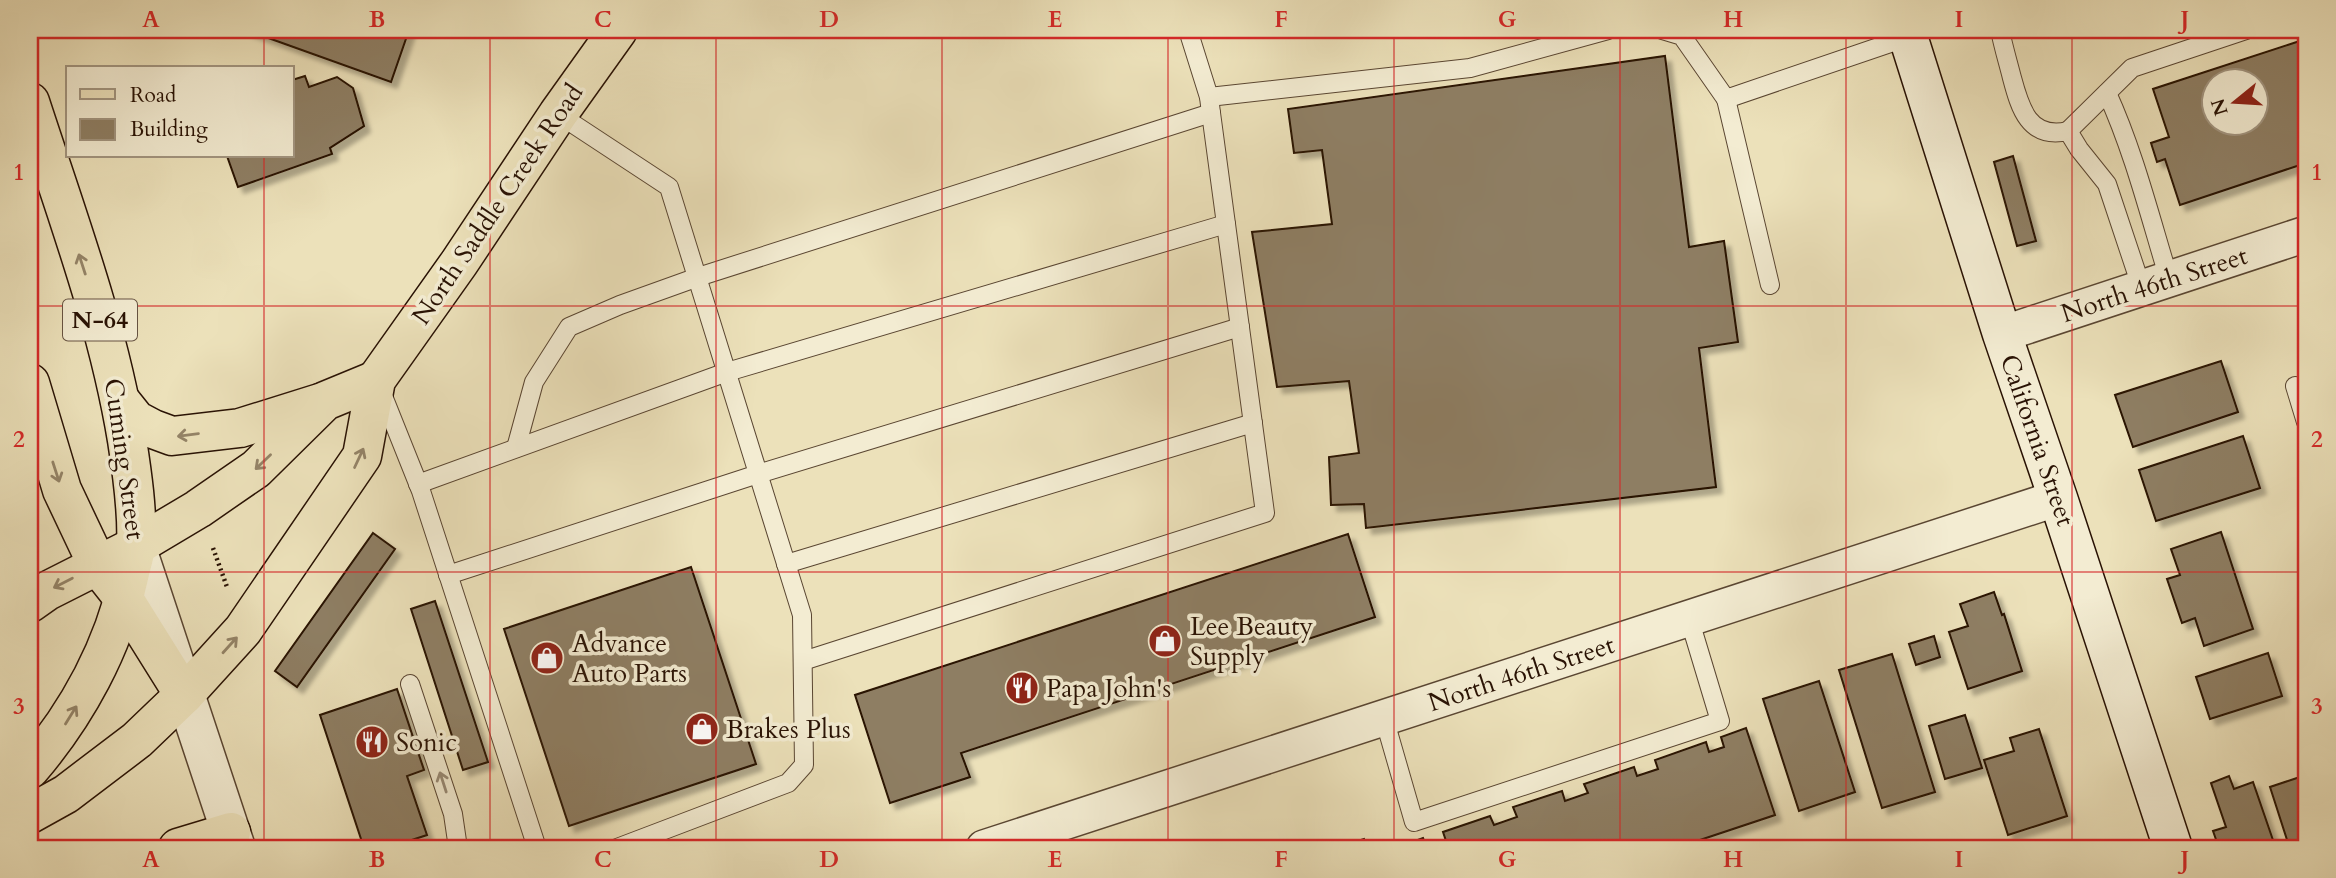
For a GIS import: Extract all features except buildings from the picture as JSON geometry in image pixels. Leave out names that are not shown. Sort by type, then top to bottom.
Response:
[{"type":"main road","name":"North Saddle Creek Road","points":[[30,814],[66,794],[137,740],[184,695],[243,629],[362,456],[376,380],[618,30]]},
{"type":"main road","name":"California Street","points":[[1907,33],[2002,334],[2173,848]]},
{"type":"main road","name":"Cuming Street","points":[[30,102],[104,333],[120,400],[132,475],[136,546],[233,840]]},
{"type":"main road","points":[[120,400],[136,419],[172,436],[240,428],[325,401],[376,380]]},
{"type":"main road","name":"Cuming Street","points":[[30,383],[62,490],[98,566],[124,599],[184,695]]},
{"type":"main road","points":[[30,603],[47,591],[136,546],[198,509],[256,469],[325,401]]},
{"type":"main road","name":"N-64","points":[[30,769],[71,717],[111,636],[124,599],[136,546]]},
{"type":"main road","points":[[178,848],[233,840]]},
{"type":"street","name":"North 46th Street","points":[[2002,334],[2306,234]]},
{"type":"street","name":"North 46th Street","points":[[984,848],[2058,498]]},
{"type":"lane","points":[[803,661],[1265,513],[1210,105],[1188,30]]},
{"type":"lane","points":[[516,449],[534,382],[569,327],[620,304],[1210,105],[1470,68],[1608,30]]},
{"type":"lane","points":[[1662,30],[1682,36],[1726,99],[1770,285]]},
{"type":"lane","points":[[2000,30],[2020,108],[2033,124],[2057,134],[2068,131],[2132,68],[2246,30]]},
{"type":"lane","points":[[1726,99],[1907,33]]},
{"type":"lane","points":[[2107,93],[2133,161],[2155,284]]},
{"type":"lane","points":[[558,114],[669,187],[802,615],[804,765],[788,783],[617,848]]},
{"type":"lane","points":[[2068,131],[2107,184],[2155,284]]},
{"type":"lane","points":[[418,484],[727,372],[1226,224]]},
{"type":"lane","points":[[448,575],[758,474],[1240,327]]},
{"type":"lane","points":[[376,380],[418,484],[537,848]]},
{"type":"lane","points":[[2295,386],[2306,422]]},
{"type":"lane","points":[[786,564],[1253,423]]},
{"type":"lane","points":[[1384,718],[1414,822],[1427,818],[1720,721],[1689,618]]},
{"type":"lane","points":[[410,684],[453,814],[458,848]]},
{"type":"path","points":[[213,548],[227,587]]},
{"type":"place","name":"Lee Beauty Supply","points":[[1165,641]]},
{"type":"place","name":"Advance Auto Parts","points":[[547,658]]},
{"type":"place","name":"Papa John's","points":[[1022,688]]},
{"type":"place","name":"Brakes Plus","points":[[702,729]]},
{"type":"place","name":"Sonic","points":[[372,742]]}]
